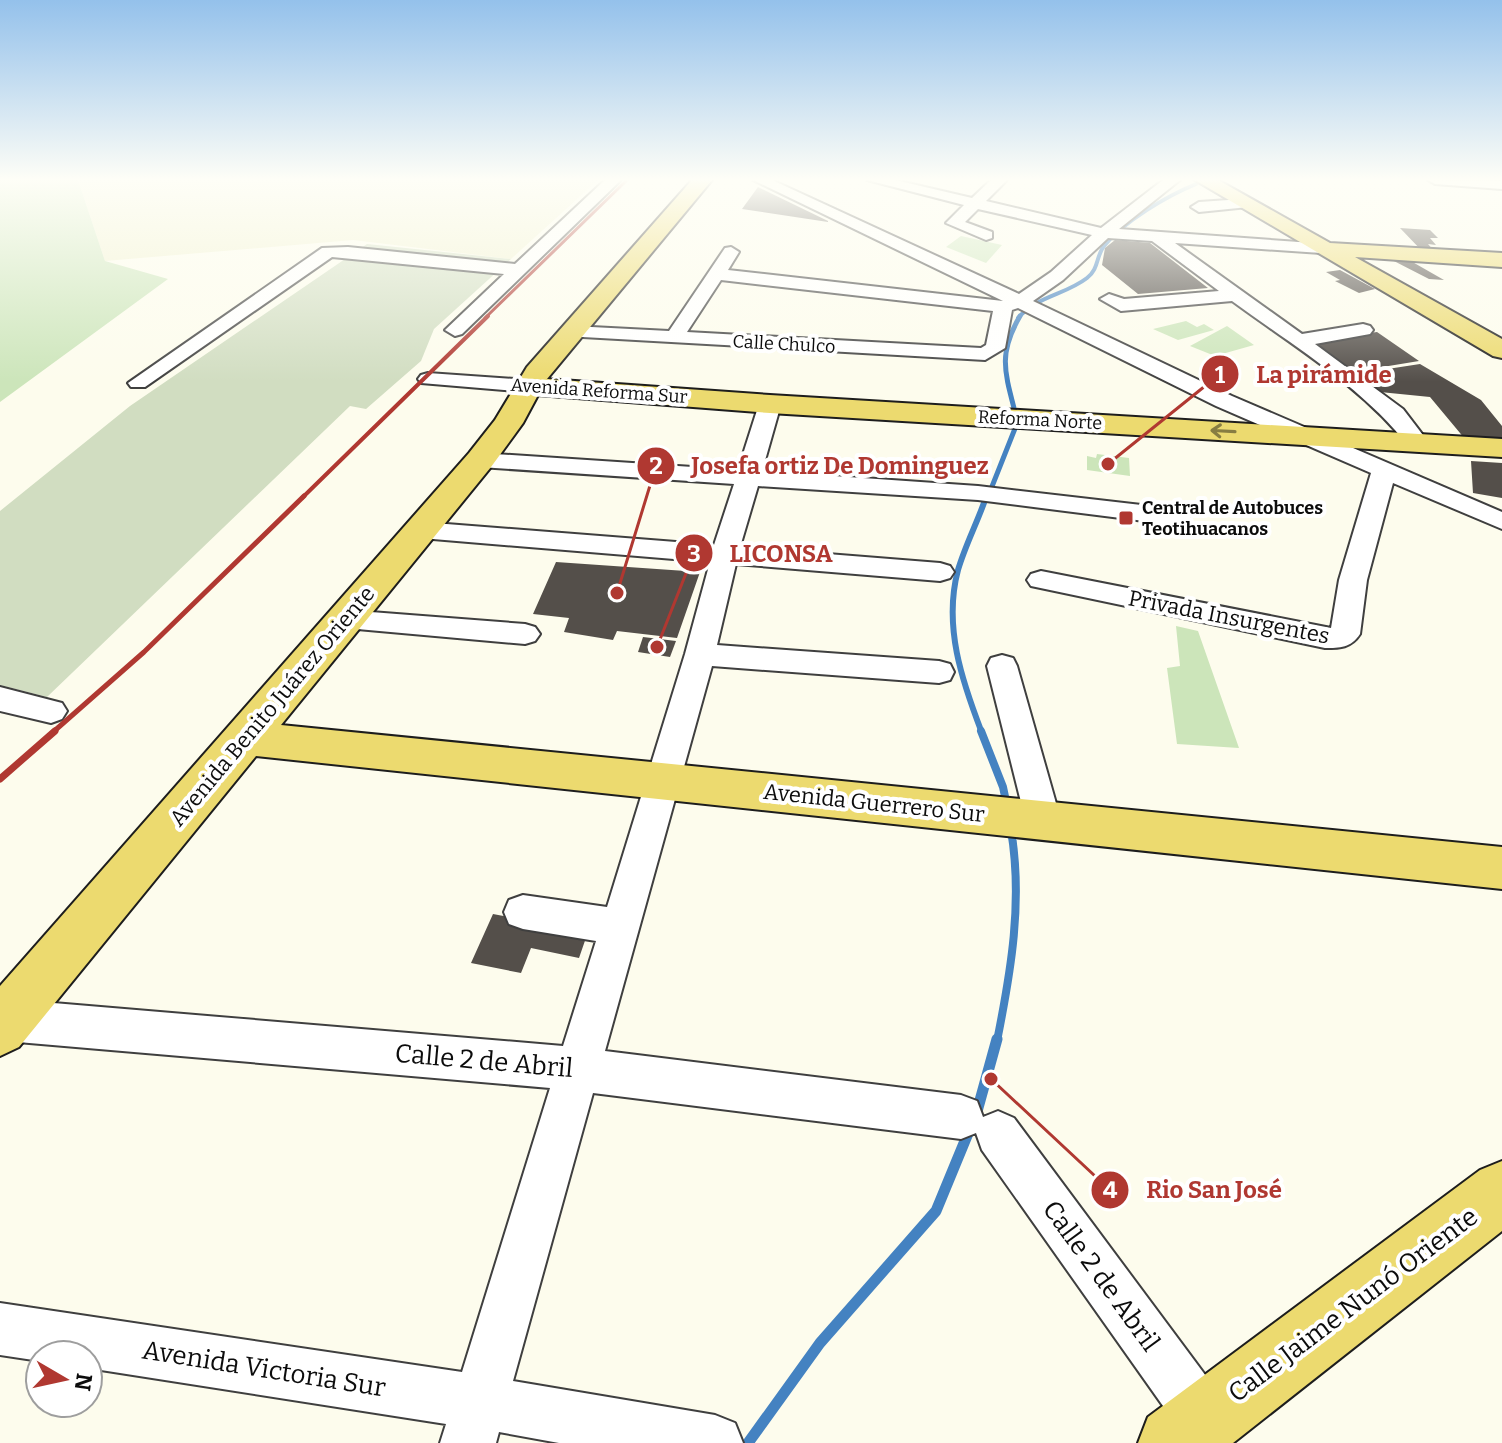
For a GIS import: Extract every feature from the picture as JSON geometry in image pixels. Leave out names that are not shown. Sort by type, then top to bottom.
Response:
[{"type":"main road","name":"Avenida Benito Juárez Oriente","points":[[3,1024],[480,460],[508,423],[529,386],[645,247]]},
{"type":"main road","points":[[1331,248],[1502,260]]},
{"type":"main road","points":[[1331,248],[1502,339]]},
{"type":"main road","points":[[1331,248],[1502,350]]},
{"type":"main road","name":"Avenida Reforma Sur","points":[[529,386],[770,404]]},
{"type":"main road","name":"Reforma Norte","points":[[770,404],[1502,448]]},
{"type":"main road","name":"Avenida Guerrero Sur","points":[[246,738],[1502,868]]},
{"type":"main road","name":"Calle Jaime Nunó Oriente","points":[[1189,1430],[1502,1192]]},
{"type":"street","points":[[455,330],[542,247]]},
{"type":"street","points":[[900,247],[1300,436],[1502,521]]},
{"type":"street","points":[[717,274],[1022,306],[1092,247]]},
{"type":"street","points":[[1171,247],[1301,340],[1395,414],[1418,443]]},
{"type":"street","points":[[1320,247],[1331,248]]},
{"type":"street","points":[[138,383],[328,252],[518,270]]},
{"type":"street","points":[[674,338],[731,252]]},
{"type":"street","points":[[1117,302],[1236,295]]},
{"type":"street","name":"Calle Chulco","points":[[572,332],[985,354],[995,348],[1022,306]]},
{"type":"street","points":[[1301,340],[1363,330]]},
{"type":"street","name":"Avenida Reforma Sur","points":[[428,379],[529,386]]},
{"type":"street","points":[[474,1423],[621,927],[770,404]]},
{"type":"street","points":[[480,460],[978,493],[1176,517]]},
{"type":"street","name":"Privada Insurgentes","points":[[1041,580],[1325,638],[1339,638],[1345,634],[1348,600],[1384,470]]},
{"type":"street","points":[[421,530],[940,572]]},
{"type":"street","points":[[345,620],[525,634]]},
{"type":"street","points":[[700,654],[939,672]]},
{"type":"street","points":[[1002,666],[1026,820]]},
{"type":"street","points":[[0,699],[51,711]]},
{"type":"street","points":[[523,912],[621,927]]},
{"type":"street","name":"Calle 2 de Abril","points":[[3,1024],[578,1069],[980,1126],[1189,1430]]},
{"type":"street","name":"Avenida Victoria Sur","points":[[0,1329],[474,1423],[710,1442]]},
{"type":"green space","points":[[0,247],[100,247],[105,261],[168,279],[0,402]]},
{"type":"green space","points":[[100,247],[266,247],[105,261]]},
{"type":"green space","points":[[362,247],[399,247],[511,259],[434,329],[421,361],[366,409],[350,406],[47,697],[0,685],[0,511],[130,406]]},
{"type":"green space","points":[[414,247],[524,247],[511,259]]},
{"type":"green space","points":[[947,247],[1000,247],[986,263]]},
{"type":"green space","points":[[1186,321],[1197,327],[1204,324],[1214,330],[1178,340],[1153,329]]},
{"type":"green space","points":[[1227,326],[1254,345],[1215,356],[1190,346]]},
{"type":"green space","points":[[1097,454],[1129,458],[1130,476],[1087,470],[1087,456],[1096,458]]},
{"type":"green space","points":[[1176,626],[1198,631],[1239,748],[1177,744],[1167,668],[1180,666]]},
{"type":"building","points":[[1156,247],[1208,288],[1138,294],[1102,265],[1105,248]]},
{"type":"building","points":[[1419,247],[1431,247],[1435,252],[1423,252]]},
{"type":"building","points":[[1390,259],[1409,260],[1444,280],[1429,279]]},
{"type":"building","points":[[1340,270],[1375,289],[1359,293],[1335,281],[1340,280],[1326,272]]},
{"type":"building","points":[[1377,332],[1419,361],[1352,372],[1311,341]]},
{"type":"building","points":[[1420,364],[1481,400],[1502,426],[1502,441],[1465,439],[1430,397],[1380,392],[1355,374]]},
{"type":"building","points":[[1471,461],[1502,463],[1502,498],[1473,493]]},
{"type":"building","points":[[556,562],[700,572],[677,638],[617,631],[613,640],[564,632],[569,618],[533,614]]},
{"type":"building","points":[[643,637],[676,641],[670,657],[638,652]]},
{"type":"building","points":[[493,914],[588,932],[579,958],[531,948],[521,973],[471,963]]},
{"type":"waterway","points":[[1020,316],[1042,300],[1087,278],[1094,271],[1103,247]]},
{"type":"waterway","points":[[1014,408],[1005,361],[1009,340],[1020,316]]},
{"type":"waterway","points":[[991,489],[1016,426]]},
{"type":"waterway","points":[[982,733],[957,653],[953,612],[958,570],[985,500]]},
{"type":"waterway","points":[[981,731],[1003,787],[1007,806]]},
{"type":"waterway","points":[[997,1041],[1011,962],[1016,910],[1011,830]]},
{"type":"waterway","points":[[976,1115],[997,1039]]},
{"type":"waterway","points":[[748,1443],[820,1343],[936,1211],[969,1131]]},
{"type":"railway","points":[[485,318],[558,247]]},
{"type":"railway","points":[[302,498],[488,316]]},
{"type":"railway","points":[[52,733],[144,652],[304,496]]},
{"type":"railway","points":[[0,779],[55,731]]},
{"type":"place","name":"La pirámide","points":[[1108,464]]},
{"type":"place","name":"Central de Autobuces Teotihuacanos","points":[[1126,518]]},
{"type":"place","name":"Josefa ortiz De Dominguez","points":[[617,593]]},
{"type":"place","name":"LICONSA","points":[[657,647]]},
{"type":"place","name":"Rio San José","points":[[991,1079]]}]
